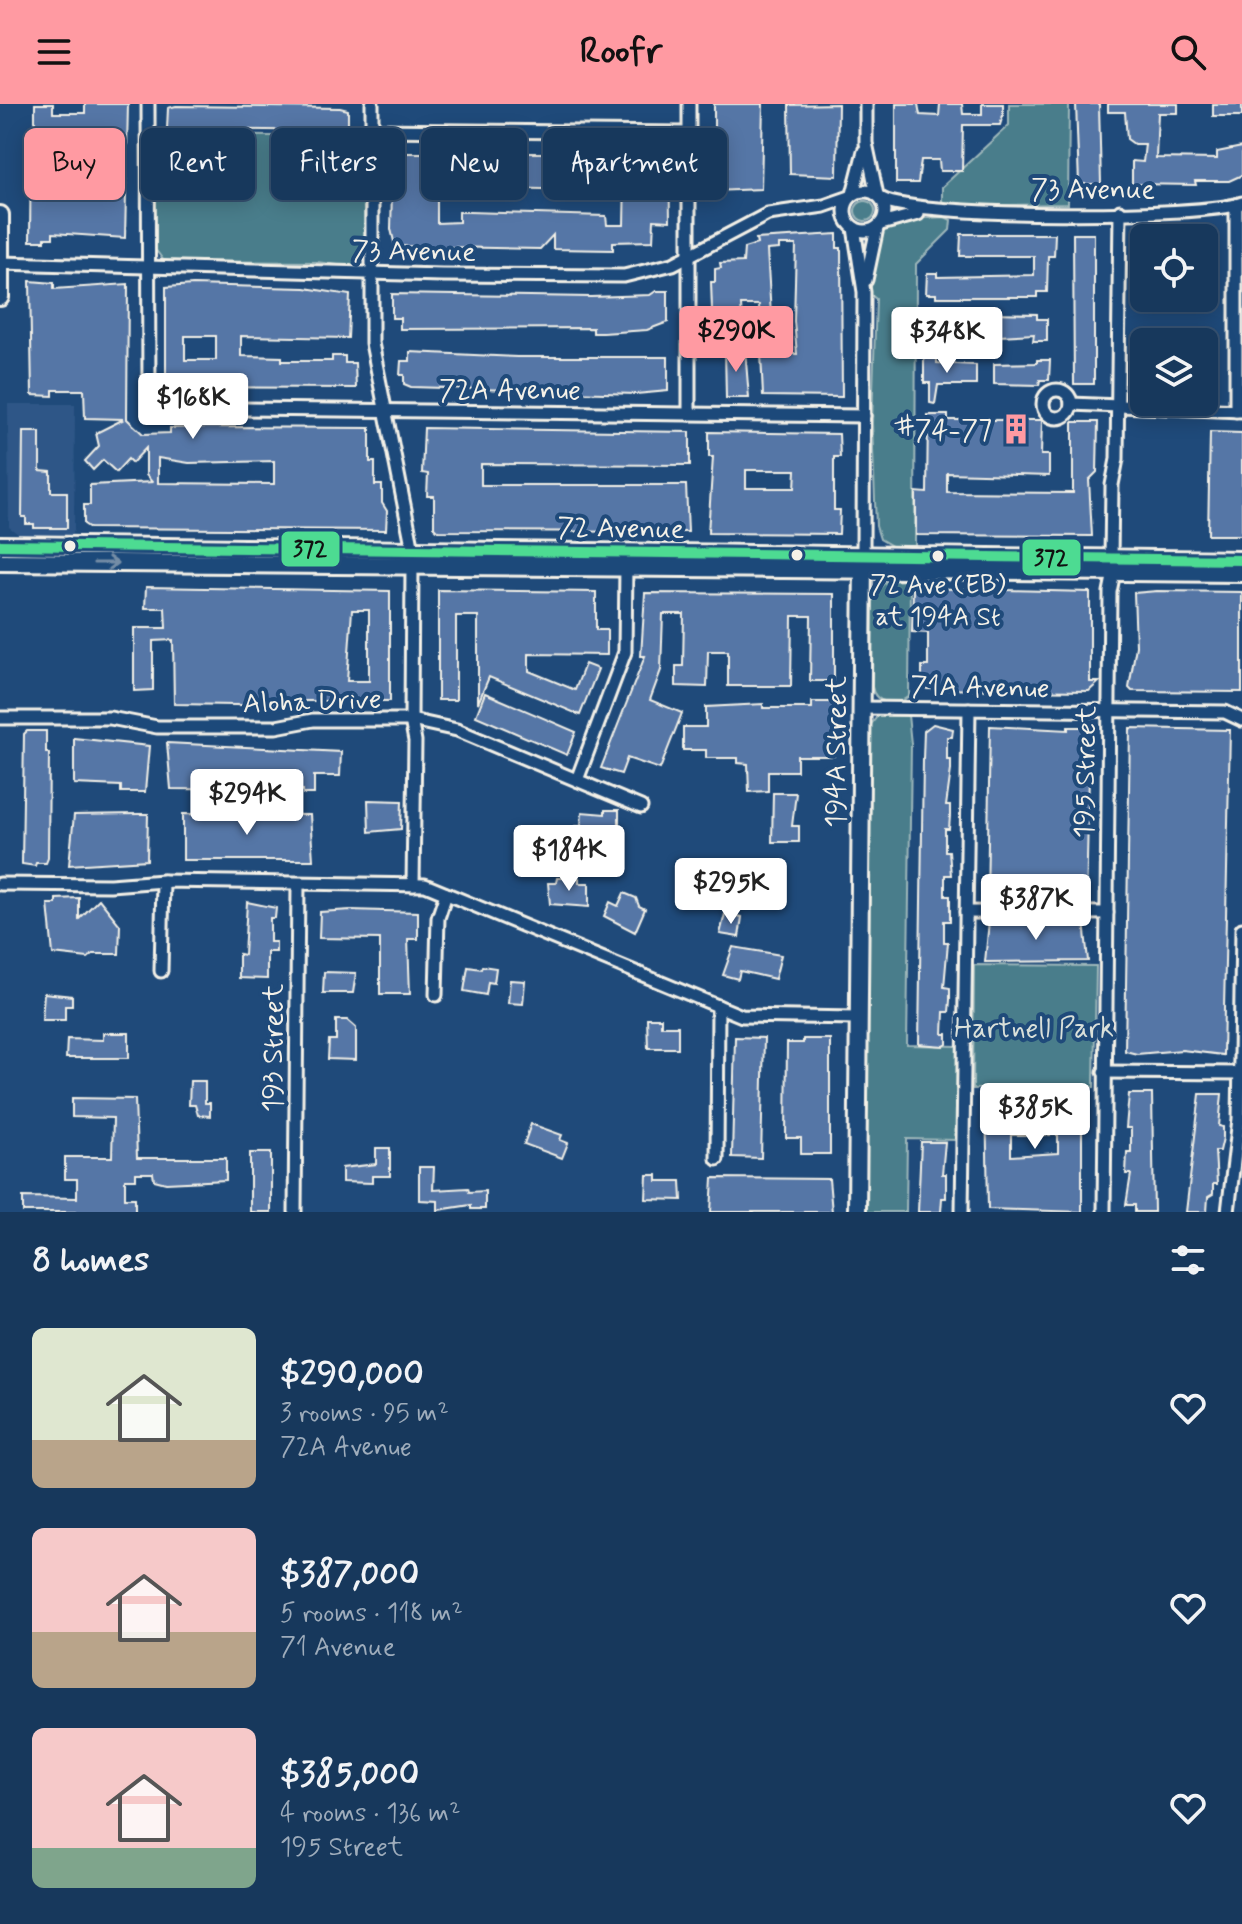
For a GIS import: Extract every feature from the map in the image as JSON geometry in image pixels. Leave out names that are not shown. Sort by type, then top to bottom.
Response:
[{"type":"main road","points":[[0,215],[0,297]]},
{"type":"main road","name":"72 Avenue","points":[[0,545],[626,566],[863,562]]},
{"type":"main road","name":"72 Avenue","points":[[0,562],[263,564],[412,558],[518,559],[545,552],[863,562],[1112,565],[1242,573]]},
{"type":"main road","points":[[1112,565],[1187,566],[1213,560],[1242,560]]},
{"type":"main road","name":"194A Street","points":[[857,1212],[863,562]]},
{"type":"street","points":[[148,104],[150,267]]},
{"type":"street","points":[[372,104],[372,128]]},
{"type":"street","points":[[689,104],[689,128]]},
{"type":"street","points":[[813,208],[865,232],[879,226],[886,212],[866,143],[866,104]]},
{"type":"street","points":[[405,130],[543,132]]},
{"type":"street","points":[[851,226],[845,207],[852,195],[866,143]]},
{"type":"street","points":[[852,195],[865,191],[880,197]]},
{"type":"street","name":"73 Avenue","points":[[0,263],[624,276],[672,265],[768,214],[813,208],[852,195]]},
{"type":"street","name":"73 Avenue","points":[[880,197],[902,207],[943,212]]},
{"type":"street","points":[[372,200],[372,343],[412,558],[411,720],[415,741],[413,885]]},
{"type":"street","points":[[689,200],[689,414]]},
{"type":"street","points":[[1071,404],[1239,411],[1239,204]]},
{"type":"street","name":"73 Avenue","points":[[879,226],[907,215],[943,212],[1194,211],[1239,204]]},
{"type":"street","name":"195 Street","points":[[1104,1212],[1110,592],[1118,406],[1120,211]]},
{"type":"street","name":"194A Street","points":[[851,226],[864,292],[863,562]]},
{"type":"street","name":"194A Street","points":[[864,292],[879,226]]},
{"type":"street","name":"72A Avenue","points":[[150,267],[149,395],[155,406],[385,412],[864,416]]},
{"type":"street","points":[[577,780],[625,652],[626,566]]},
{"type":"street","name":"71A Avenue","points":[[862,708],[1225,712],[1241,719]]},
{"type":"street","points":[[962,1212],[969,709]]},
{"type":"street","name":"Aloha Drive","points":[[0,718],[110,718],[157,727],[276,727],[313,720],[411,720],[457,730],[641,807]]},
{"type":"street","points":[[0,884],[110,885],[163,881],[425,885],[751,1017],[857,1018]]},
{"type":"street","points":[[161,971],[163,881]]},
{"type":"street","name":"193 Street","points":[[295,1212],[298,884]]},
{"type":"street","points":[[436,995],[438,918],[446,894]]},
{"type":"street","points":[[966,912],[1107,913]]},
{"type":"street","points":[[1228,1212],[1238,1142],[1242,929]]},
{"type":"street","points":[[717,1159],[718,1006]]},
{"type":"street","points":[[1104,1072],[1241,1073]]},
{"type":"shaded area","points":[[8,404],[75,404],[74,531],[70,537],[22,537],[9,527]]},
{"type":"green space","points":[[1009,104],[1069,104],[1068,204],[942,206],[942,187],[1009,125]]},
{"type":"green space","points":[[255,136],[271,136],[271,200],[364,200],[365,259],[352,267],[317,262],[164,261],[155,249],[155,200],[255,200]]},
{"type":"green space","points":[[865,201],[872,204],[875,211],[872,218],[865,221],[858,218],[855,211],[858,204]]},
{"type":"green space","points":[[945,217],[951,220],[950,230],[916,264],[915,546],[892,546],[880,539],[876,526],[872,423],[876,299],[870,294],[875,248],[887,226],[906,219]]},
{"type":"green space","points":[[910,580],[909,696],[887,702],[877,697],[872,687],[873,595],[886,581]]},
{"type":"green space","points":[[879,714],[908,715],[911,744],[907,1045],[959,1046],[958,1140],[907,1139],[906,1212],[864,1212],[870,726]]},
{"type":"green space","name":"Hartnell Park","points":[[974,965],[1096,966],[1094,1087],[973,1089]]},
{"type":"building","points":[[35,104],[53,104],[53,113],[85,113],[85,104],[128,104],[125,238],[53,233],[53,238],[45,238],[45,241],[30,241],[30,200],[125,200],[125,128],[35,128]]},
{"type":"building","points":[[714,104],[763,104],[761,189],[727,190],[727,128],[714,128]]},
{"type":"building","points":[[838,104],[837,176],[790,174],[789,105]]},
{"type":"building","points":[[896,104],[918,104],[920,115],[939,116],[940,104],[962,104],[963,114],[982,114],[982,104],[1003,104],[1003,115],[1000,125],[963,125],[962,171],[940,171],[939,160],[921,160],[918,183],[896,183]]},
{"type":"building","points":[[1076,104],[1099,104],[1101,184],[1079,184]]},
{"type":"building","points":[[1108,104],[1178,104],[1178,113],[1158,113],[1156,158],[1217,159],[1217,152],[1242,147],[1242,175],[1229,181],[1195,181],[1196,185],[1132,184],[1132,161],[1143,162],[1145,144],[1134,144],[1127,139],[1125,112],[1108,112]]},
{"type":"building","points":[[1213,104],[1242,104],[1242,116],[1213,116]]},
{"type":"building","points":[[168,108],[340,108],[348,110],[348,128],[167,128]]},
{"type":"building","points":[[405,153],[421,153],[421,200],[437,200],[437,223],[459,222],[459,212],[469,212],[606,216],[607,225],[624,225],[625,200],[670,200],[670,221],[654,220],[653,241],[613,242],[613,250],[553,249],[553,235],[540,249],[395,246],[391,229],[392,200],[405,200]]},
{"type":"building","points":[[527,153],[543,153],[543,189],[527,189]]},
{"type":"building","points":[[837,234],[837,248],[841,248],[842,397],[763,396],[761,353],[797,354],[794,321],[796,245],[779,245],[779,249],[767,250],[772,332],[760,333],[759,305],[741,305],[743,335],[713,337],[711,282],[715,282],[715,269],[721,268],[720,263],[743,262],[744,248],[757,244],[756,239]]},
{"type":"building","points":[[961,234],[1055,234],[1054,256],[1048,256],[1047,292],[1037,292],[1037,297],[936,297],[936,294],[926,294],[927,273],[937,273],[937,277],[1034,275],[1034,256],[960,256]]},
{"type":"building","points":[[1073,234],[1094,234],[1094,384],[1074,384]]},
{"type":"building","points":[[30,281],[54,283],[54,289],[128,284],[127,419],[143,434],[170,433],[170,428],[370,428],[370,462],[375,462],[375,485],[382,485],[382,503],[387,511],[386,530],[90,528],[84,524],[84,505],[90,505],[90,485],[152,482],[146,475],[146,448],[132,463],[128,459],[116,472],[103,460],[93,470],[85,461],[99,446],[96,433],[124,419],[85,418],[84,390],[53,390],[53,396],[32,395]],"holes":[[[158,458],[189,463],[274,461],[274,484],[158,483]]]},
{"type":"building","points":[[166,287],[305,288],[350,295],[348,338],[241,336],[241,356],[282,357],[282,361],[332,361],[332,356],[345,356],[345,363],[355,363],[356,388],[166,387]],"holes":[[[185,336],[216,336],[216,360],[185,360]]]},
{"type":"building","points":[[656,291],[668,291],[668,322],[647,330],[593,333],[593,328],[400,329],[400,318],[392,318],[392,294],[591,297],[650,295]]},
{"type":"building","points":[[989,313],[1037,314],[1037,319],[1047,319],[1047,341],[1033,341],[1034,334],[924,340],[925,319],[989,318]]},
{"type":"building","points":[[725,349],[745,349],[749,398],[726,398]]},
{"type":"building","points":[[410,352],[517,357],[668,357],[668,391],[636,394],[411,387],[404,384],[404,375],[400,375],[401,361],[410,361]]},
{"type":"building","points":[[924,358],[937,359],[937,363],[976,365],[976,385],[938,385],[935,404],[930,403],[930,383],[924,383]]},
{"type":"building","points":[[1037,360],[1050,360],[1049,380],[1040,380],[1039,385],[994,384],[994,364],[1037,363]]},
{"type":"building","points":[[928,415],[948,415],[948,420],[1042,420],[1041,455],[1049,455],[1049,476],[947,473],[947,492],[1073,493],[1073,422],[1098,422],[1097,472],[1089,480],[1092,536],[916,535],[916,492],[927,493]]},
{"type":"building","points":[[424,428],[690,432],[690,465],[481,464],[481,485],[686,485],[688,532],[438,531],[434,527],[434,496],[427,496],[428,474],[422,473]]},
{"type":"building","points":[[23,432],[40,432],[40,471],[51,472],[51,492],[67,492],[67,528],[34,528],[34,524],[26,524],[26,517],[22,517]]},
{"type":"building","points":[[709,432],[839,434],[840,457],[834,457],[834,510],[840,510],[839,534],[708,533],[713,457],[709,457]],"holes":[[[746,470],[796,470],[795,488],[746,488]]]},
{"type":"building","points":[[1210,432],[1242,433],[1242,535],[1208,535]]},
{"type":"building","points":[[146,587],[390,591],[390,701],[305,701],[287,706],[174,704],[173,640],[153,641],[153,690],[134,691],[134,628],[166,628],[165,608],[145,608]],"holes":[[[352,610],[369,610],[369,681],[347,681]]]},
{"type":"building","points":[[913,588],[1090,592],[1090,682],[1099,682],[1089,691],[927,689],[922,684],[922,666],[928,666],[928,633],[912,632]]},
{"type":"building","points":[[438,590],[596,592],[596,630],[607,630],[607,655],[529,654],[529,671],[575,690],[585,664],[598,669],[580,715],[489,677],[478,703],[478,616],[456,616],[456,700],[438,700]]},
{"type":"building","points":[[1242,592],[1242,692],[1132,691],[1129,688],[1136,646],[1134,593]]},
{"type":"building","points":[[645,593],[834,594],[834,681],[810,681],[811,616],[792,616],[791,686],[728,686],[728,651],[708,651],[707,687],[676,686],[676,666],[683,666],[684,614],[663,614],[661,670],[650,700],[682,713],[660,769],[627,758],[621,774],[601,768],[645,656],[641,656]]},
{"type":"building","points":[[485,693],[576,732],[567,755],[476,716]]},
{"type":"building","points":[[812,702],[833,702],[834,756],[797,756],[797,771],[768,771],[768,791],[749,792],[748,764],[738,763],[738,758],[706,758],[706,750],[683,750],[683,727],[706,727],[706,707],[763,704],[763,708],[812,708]]},
{"type":"building","points":[[933,724],[953,729],[952,737],[947,737],[947,760],[951,760],[951,770],[946,806],[950,806],[950,816],[949,829],[945,829],[945,851],[949,851],[951,875],[945,875],[945,896],[950,896],[950,921],[944,921],[944,942],[948,942],[944,987],[950,988],[950,1000],[949,1012],[944,1012],[943,1034],[947,1034],[947,1044],[944,1046],[919,1044],[924,731]]},
{"type":"building","points":[[990,726],[1068,730],[1068,727],[1087,727],[1090,730],[1086,904],[987,901]]},
{"type":"building","points":[[1130,728],[1230,730],[1223,1055],[1182,1050],[1137,1054],[1125,1051]]},
{"type":"building","points":[[27,731],[46,731],[46,753],[49,753],[48,858],[46,863],[36,863],[35,866],[22,864],[24,734]]},
{"type":"building","points":[[74,738],[149,746],[145,792],[121,792],[121,786],[74,784]]},
{"type":"building","points":[[167,743],[341,752],[340,776],[314,776],[314,794],[303,794],[303,790],[171,789]]},
{"type":"building","points":[[773,793],[796,793],[792,826],[799,826],[799,842],[772,842]]},
{"type":"building","points":[[368,800],[402,801],[401,829],[369,832]]},
{"type":"building","points":[[605,810],[619,810],[619,829],[590,829],[590,843],[575,843],[575,826],[581,826],[582,812],[605,814]]},
{"type":"building","points":[[148,814],[147,860],[69,865],[74,815]]},
{"type":"building","points":[[183,814],[310,815],[313,860],[183,860]]},
{"type":"building","points":[[557,878],[579,878],[579,883],[589,883],[589,907],[550,904],[548,883],[556,883]]},
{"type":"building","points":[[624,893],[636,898],[639,906],[645,909],[635,932],[604,916],[610,902],[618,906]]},
{"type":"building","points":[[79,898],[79,919],[99,899],[120,925],[119,954],[93,954],[88,958],[53,954],[48,904],[56,904],[56,899]]},
{"type":"building","points":[[247,902],[276,908],[275,918],[270,918],[270,942],[276,942],[276,952],[267,952],[267,979],[239,978],[239,954],[244,955]]},
{"type":"building","points":[[320,912],[418,912],[418,939],[408,939],[410,994],[380,994],[380,939],[319,938]]},
{"type":"building","points":[[725,914],[742,917],[739,937],[720,934]]},
{"type":"building","points":[[989,921],[1084,921],[1088,961],[985,962]]},
{"type":"building","points":[[733,947],[781,955],[775,979],[740,971],[738,979],[723,975]]},
{"type":"building","points":[[482,966],[496,968],[494,983],[488,982],[486,995],[464,991],[468,967],[481,969]]},
{"type":"building","points":[[324,972],[356,973],[353,993],[323,993]]},
{"type":"building","points":[[510,980],[525,981],[523,1004],[508,1003]]},
{"type":"building","points":[[44,993],[72,996],[72,1006],[65,1006],[65,1020],[42,1020]]},
{"type":"building","points":[[647,1018],[661,1018],[661,1026],[678,1026],[678,1048],[648,1048]]},
{"type":"building","points":[[336,1020],[347,1020],[356,1028],[356,1060],[328,1059],[329,1040],[336,1040]]},
{"type":"building","points":[[103,1033],[129,1033],[129,1058],[66,1058],[67,1039],[103,1040]]},
{"type":"building","points":[[735,1037],[764,1038],[761,1158],[732,1157]]},
{"type":"building","points":[[803,1039],[830,1039],[830,1154],[801,1154],[801,1138],[786,1138],[787,1043],[803,1043]]},
{"type":"building","points":[[190,1081],[205,1081],[205,1103],[210,1103],[210,1116],[198,1115],[195,1105],[189,1105]]},
{"type":"building","points":[[1005,1090],[1086,1093],[1082,1113],[1082,1212],[988,1209],[986,1095]],"holes":[[[1011,1135],[1058,1135],[1058,1153],[1011,1156]]]},
{"type":"building","points":[[1129,1094],[1152,1094],[1154,1212],[1135,1212],[1135,1205],[1126,1205],[1131,1174],[1126,1174],[1127,1152],[1131,1152],[1131,1128],[1126,1128]]},
{"type":"building","points":[[1200,1094],[1222,1094],[1219,1126],[1223,1127],[1223,1138],[1220,1151],[1215,1151],[1217,1184],[1213,1184],[1213,1194],[1208,1197],[1207,1212],[1186,1212]]},
{"type":"building","points":[[72,1098],[135,1099],[137,1158],[226,1158],[226,1180],[166,1183],[154,1180],[153,1173],[136,1173],[136,1179],[125,1179],[125,1198],[135,1198],[135,1212],[23,1212],[23,1197],[77,1198],[77,1179],[65,1179],[65,1157],[112,1157],[113,1118],[72,1117]]},
{"type":"building","points":[[531,1124],[562,1135],[560,1140],[568,1143],[562,1158],[524,1144]]},
{"type":"building","points":[[921,1142],[945,1142],[942,1174],[946,1174],[946,1198],[942,1198],[941,1212],[918,1212]]},
{"type":"building","points":[[376,1148],[390,1148],[390,1176],[372,1176],[372,1183],[342,1182],[342,1168],[376,1164]]},
{"type":"building","points":[[250,1153],[271,1153],[271,1212],[250,1212]]},
{"type":"building","points":[[419,1167],[434,1167],[433,1190],[468,1188],[469,1192],[485,1191],[485,1209],[471,1209],[471,1205],[438,1210],[438,1201],[419,1200]]},
{"type":"building","points":[[647,1175],[657,1175],[657,1181],[681,1181],[682,1200],[646,1199]]},
{"type":"building","points":[[713,1178],[829,1179],[832,1212],[711,1212]]},
{"type":"transit line","name":"372","points":[[0,545],[1242,560]]},
{"type":"place","name":"#74-77","points":[[1016,429]]},
{"type":"place","name":"72 Ave (EB) at 194A St","points":[[938,556]]}]
